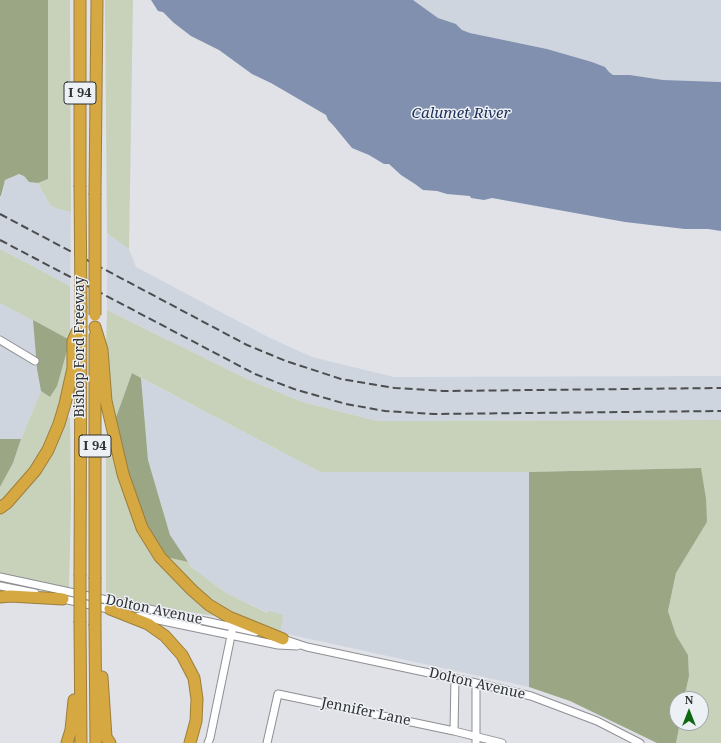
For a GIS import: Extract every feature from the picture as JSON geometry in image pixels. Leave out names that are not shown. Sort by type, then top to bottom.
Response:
[{"type":"highway","name":"Bishop Ford Freeway","points":[[80,0],[81,743]]},
{"type":"highway","name":"Bishop Ford Freeway","points":[[96,743],[95,315],[97,0]]},
{"type":"highway","points":[[0,508],[7,503],[35,471],[48,450],[59,424],[65,404],[72,368],[73,341],[81,320]]},
{"type":"highway","points":[[95,327],[102,350],[106,401],[123,474],[142,528],[160,557],[209,605],[228,617],[283,639]]},
{"type":"highway","points":[[0,597],[10,596],[63,599]]},
{"type":"highway","points":[[110,609],[148,624],[165,636],[182,655],[194,678],[197,699],[196,721],[190,743]]},
{"type":"highway","points":[[95,632],[101,661],[106,737],[110,743]]},
{"type":"highway","points":[[67,743],[71,730],[80,638]]},
{"type":"street","points":[[0,340],[35,361]]},
{"type":"street","name":"Dolton Avenue","points":[[0,577],[233,627],[306,646],[476,682],[524,694],[597,721],[640,743]]},
{"type":"street","name":"Dolton Avenue","points":[[0,586],[278,645],[306,646]]},
{"type":"street","points":[[208,743],[233,627]]},
{"type":"street","points":[[454,731],[455,678]]},
{"type":"street","points":[[476,682],[476,739]]},
{"type":"street","name":"Jennifer Lane","points":[[267,743],[278,694],[454,731],[476,739],[502,743]]},
{"type":"shaded area","points":[[413,0],[721,0],[721,82],[663,80],[630,75],[613,75],[605,67],[592,62],[547,49],[462,30],[456,24],[438,18]]},
{"type":"shaded area","points":[[19,174],[25,176],[29,182],[38,183],[50,205],[58,209],[71,212],[70,286],[0,249],[0,196],[2,196],[5,180]]},
{"type":"shaded area","points":[[107,233],[129,249],[136,267],[268,337],[312,357],[394,377],[721,376],[721,420],[377,421],[302,402],[249,380],[107,310]]},
{"type":"shaded area","points":[[0,303],[33,320],[37,369],[41,391],[21,439],[0,439]]},
{"type":"shaded area","points":[[141,378],[320,472],[529,472],[529,687],[278,632],[268,613],[226,593],[191,567],[170,535],[148,460]]},
{"type":"green space","points":[[0,0],[48,0],[48,179],[38,183],[29,182],[24,176],[19,174],[5,180],[1,196],[0,196]]},
{"type":"green space","points":[[48,0],[70,0],[71,212],[58,209],[50,205],[38,183],[48,179]]},
{"type":"green space","points":[[105,0],[133,0],[129,249],[107,233]]},
{"type":"green space","points":[[0,249],[70,286],[70,340],[0,303]]},
{"type":"green space","points":[[107,310],[249,380],[302,402],[377,421],[721,420],[721,743],[676,743],[678,731],[709,731],[709,691],[686,691],[689,676],[688,655],[676,635],[668,611],[676,573],[707,522],[701,468],[529,472],[320,472],[132,373],[115,420],[109,383],[106,349]]},
{"type":"green space","points":[[33,320],[70,340],[57,386],[50,397],[41,391],[37,369]]},
{"type":"green space","points":[[70,340],[64,391],[56,418],[41,450],[25,478],[0,503],[0,487],[13,463],[21,439],[41,391],[50,397]]},
{"type":"green space","points":[[132,373],[141,378],[148,460],[170,535],[188,562],[166,557],[145,521],[127,472],[115,420]]},
{"type":"green space","points":[[66,416],[70,418],[71,505],[69,588],[0,573],[0,513]]},
{"type":"green space","points":[[106,436],[108,436],[121,481],[144,541],[163,569],[184,590],[215,614],[214,616],[106,596]]},
{"type":"green space","points":[[0,439],[21,439],[13,463],[0,487]]},
{"type":"green space","points":[[701,468],[706,499],[707,522],[676,573],[668,611],[676,635],[688,655],[689,676],[686,691],[669,691],[669,731],[678,731],[676,743],[657,743],[570,701],[529,687],[529,472]]},
{"type":"green space","points":[[166,557],[188,562],[191,567],[226,593],[267,613],[269,611],[283,615],[281,630],[278,632],[272,631],[272,628],[223,608],[200,592]]},
{"type":"water","name":"Calumet River","points":[[151,0],[413,0],[438,18],[456,24],[462,30],[470,33],[547,49],[592,62],[605,67],[613,75],[630,75],[663,80],[721,82],[721,231],[708,229],[685,229],[625,222],[492,198],[484,200],[471,198],[470,196],[423,190],[401,175],[389,164],[384,164],[369,155],[352,148],[328,120],[326,115],[271,83],[252,74],[219,50],[191,36],[163,12],[158,11]]},
{"type":"railway","points":[[0,214],[247,345],[286,361],[341,379],[395,388],[443,391],[721,388]]},
{"type":"railway","points":[[0,240],[255,374],[294,389],[346,404],[385,411],[434,414],[721,411]]}]
